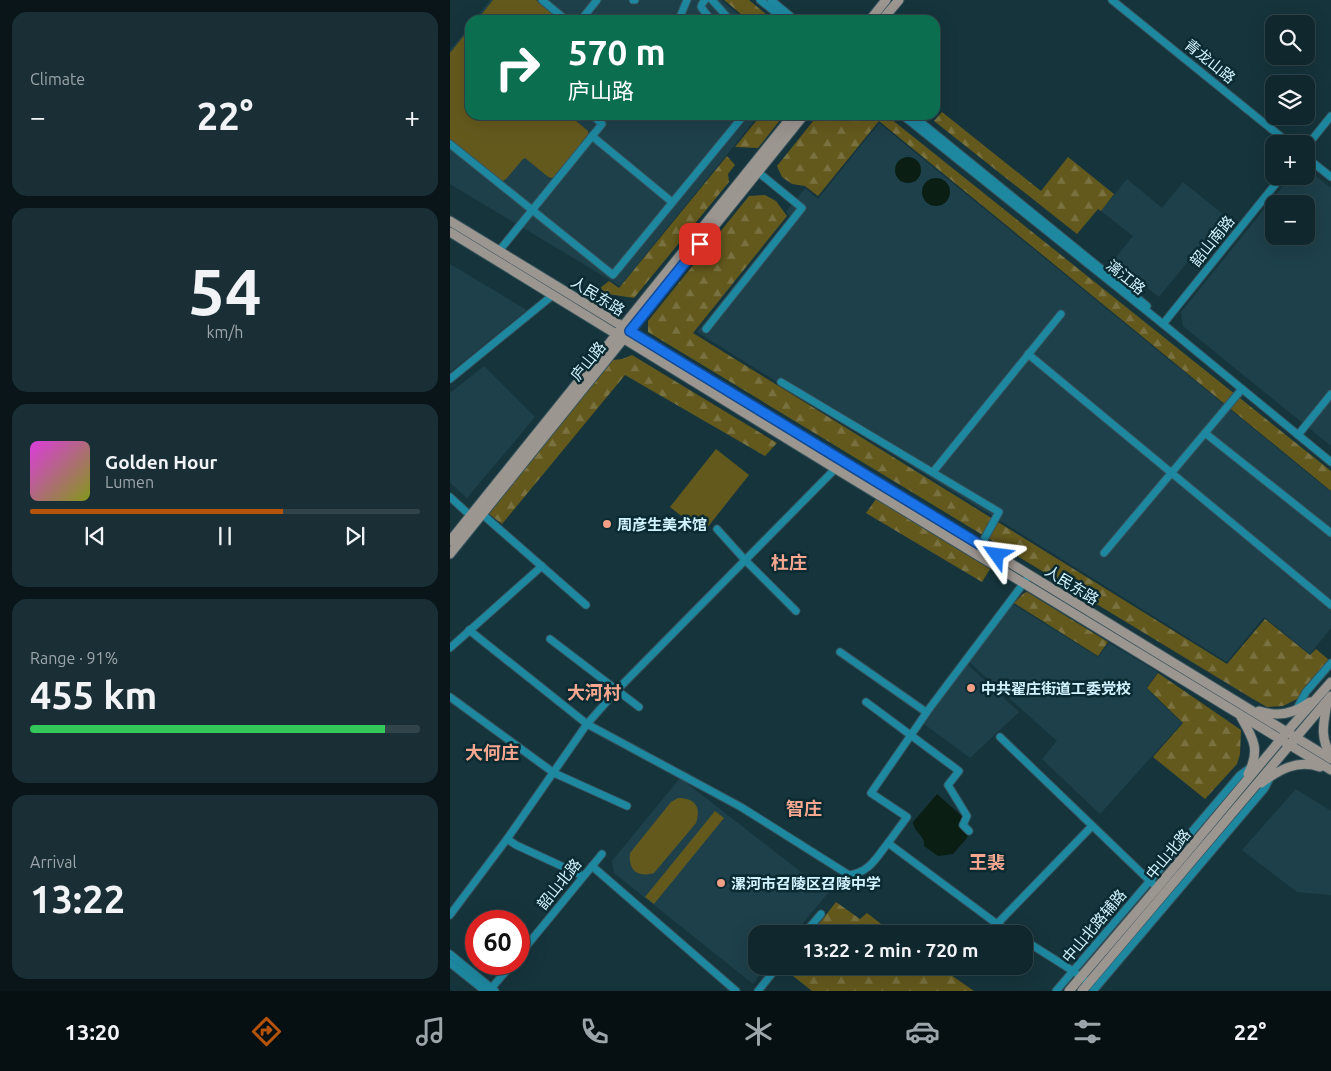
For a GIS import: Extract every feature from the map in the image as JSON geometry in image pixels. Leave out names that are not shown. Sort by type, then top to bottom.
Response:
[{"type":"main road","points":[[874,15],[886,0]]},
{"type":"main road","points":[[886,15],[898,0]]},
{"type":"main road","name":"庐山路","points":[[755,170],[790,120]]},
{"type":"main road","name":"庐山路","points":[[450,554],[476,517],[626,329],[755,170],[800,120]]},
{"type":"main road","name":"人民东路","points":[[450,221],[981,545],[1242,711]]},
{"type":"main road","name":"人民东路","points":[[450,232],[1023,583],[1292,741]]},
{"type":"main road","name":"庐山路","points":[[450,541],[476,517]]},
{"type":"main road","points":[[1331,682],[1322,729],[1324,741],[1331,755]]},
{"type":"main road","points":[[1242,711],[1270,715],[1282,714],[1327,703]]},
{"type":"main road","name":"中山北路","points":[[1082,991],[1092,988],[1244,791],[1284,736],[1327,703]]},
{"type":"main road","name":"中山北路","points":[[1068,991],[1077,974],[1154,885],[1327,703]]},
{"type":"main road","points":[[1242,711],[1253,737],[1255,749],[1252,767],[1244,791]]},
{"type":"main road","points":[[1292,741],[1331,759]]},
{"type":"main road","points":[[1292,741],[1331,770]]},
{"type":"main road","points":[[1244,791],[1278,771],[1292,766],[1305,764],[1331,770]]},
{"type":"street","points":[[542,0],[560,15]]},
{"type":"street","points":[[586,15],[597,0]]},
{"type":"street","points":[[681,15],[687,0]]},
{"type":"street","points":[[705,0],[701,7],[707,15]]},
{"type":"street","points":[[712,0],[726,15]]},
{"type":"street","points":[[760,0],[779,15]]},
{"type":"street","points":[[771,0],[789,15]]},
{"type":"street","name":"青龙山路","points":[[1112,0],[1279,135]]},
{"type":"street","points":[[1315,136],[1331,116]]},
{"type":"street","points":[[499,251],[602,124],[598,120]]},
{"type":"street","points":[[450,144],[613,275],[740,120]]},
{"type":"street","name":"漓江路","points":[[908,120],[1164,322],[1242,389],[1331,456]]},
{"type":"street","name":"漓江路","points":[[918,120],[1299,433],[1331,462]]},
{"type":"street","points":[[592,136],[672,202]]},
{"type":"street","points":[[1315,164],[1331,177]]},
{"type":"street","points":[[706,329],[802,208],[755,170]]},
{"type":"street","name":"韶山南路","points":[[1164,322],[1275,185]]},
{"type":"street","points":[[450,379],[553,295]]},
{"type":"street","points":[[932,472],[1061,314]]},
{"type":"street","points":[[1028,354],[1331,605]]},
{"type":"street","points":[[781,382],[999,512],[981,545]]},
{"type":"street","points":[[1104,553],[1242,389]]},
{"type":"street","points":[[1299,433],[1331,394]]},
{"type":"street","points":[[1205,432],[1331,533]]},
{"type":"street","points":[[450,915],[507,839],[588,724],[617,690],[836,469],[842,460]]},
{"type":"street","points":[[450,497],[542,566],[586,605]]},
{"type":"street","points":[[717,529],[796,612]]},
{"type":"street","points":[[450,648],[542,566]]},
{"type":"street","points":[[469,630],[588,724],[741,807],[849,875],[860,873],[869,866],[907,817],[871,793],[926,712],[1029,575]]},
{"type":"street","points":[[550,639],[639,707]]},
{"type":"street","points":[[840,652],[926,712]]},
{"type":"street","points":[[1296,710],[1306,692],[1331,663]]},
{"type":"street","points":[[450,697],[554,773],[627,806]]},
{"type":"street","points":[[866,702],[959,771],[948,785],[967,816],[963,826],[969,831]]},
{"type":"street","points":[[1000,737],[1154,885],[1240,775],[1252,767]]},
{"type":"street","points":[[1033,946],[1077,974],[1092,988],[1265,788],[1272,776]]},
{"type":"street","points":[[888,843],[997,924],[1092,826]]},
{"type":"street","points":[[507,839],[516,845],[584,876]]},
{"type":"street","name":"韶山北路","points":[[530,942],[602,854]]},
{"type":"street","points":[[592,866],[736,991]]},
{"type":"street","points":[[812,925],[821,914]]},
{"type":"street","points":[[450,954],[490,990]]},
{"type":"street","points":[[450,963],[490,990]]},
{"type":"street","name":"中山北路辅路","points":[[1056,991],[1077,974]]},
{"type":"street","points":[[490,990],[503,975]]},
{"type":"street","points":[[758,991],[771,975]]},
{"type":"shaded area","points":[[490,0],[721,0],[740,15],[478,15]]},
{"type":"shaded area","points":[[465,31],[465,120],[755,120],[620,286],[450,184],[450,50]]},
{"type":"shaded area","points":[[879,123],[1331,492],[1331,628],[1310,654],[1264,617],[1227,662],[697,332],[790,217],[786,212],[805,188],[818,199]]},
{"type":"shaded area","points":[[908,157],[917,161],[921,170],[917,179],[908,183],[899,179],[895,170],[899,161]]},
{"type":"shaded area","points":[[1315,175],[1331,188],[1331,446],[1183,326],[1181,312],[1265,208],[1265,245],[1315,245],[1315,195],[1276,195],[1284,185],[1315,185]]},
{"type":"shaded area","points":[[936,178],[946,182],[950,192],[946,202],[936,206],[926,202],[922,192],[926,182]]},
{"type":"shaded area","points":[[1127,179],[1162,208],[1183,182],[1225,216],[1159,297],[1113,261],[1133,236],[1101,211]]},
{"type":"shaded area","points":[[450,264],[527,310],[450,372]]},
{"type":"shaded area","points":[[484,366],[535,417],[467,498],[450,483],[450,393]]},
{"type":"shaded area","points":[[1013,604],[1098,657],[1109,643],[1158,672],[1146,688],[1182,723],[1100,814],[1042,759],[1057,741],[968,661]]},
{"type":"shaded area","name":"中共翟庄街道工委党校","points":[[967,664],[1019,712],[970,758],[924,724]]},
{"type":"shaded area","name":"漯河市召陵区召陵中学","points":[[680,778],[828,893],[801,925],[748,925],[748,975],[760,975],[753,984],[614,873],[612,861]]},
{"type":"shaded area","points":[[1296,789],[1331,811],[1331,895],[1297,892],[1242,850]]},
{"type":"shaded area","points":[[937,794],[964,818],[958,824],[968,835],[953,854],[938,856],[924,846],[923,840],[914,826],[913,822]]},
{"type":"green space","points":[[493,0],[536,0],[554,15],[481,15]]},
{"type":"green space","points":[[724,0],[749,0],[767,15],[742,15]]},
{"type":"green space","points":[[465,34],[465,120],[575,120],[588,131],[588,135],[554,177],[547,176],[525,158],[503,181],[498,179],[450,139],[450,53]]},
{"type":"green space","points":[[942,112],[1041,191],[1068,157],[1114,194],[1101,211],[1098,209],[1077,234],[934,121],[940,120]]},
{"type":"green space","points":[[757,120],[780,120],[758,148],[735,147]]},
{"type":"green space","points":[[814,120],[892,120],[1331,471],[1331,491],[879,121],[818,196],[805,186],[792,184],[782,177],[777,166]]},
{"type":"green space","points":[[727,156],[735,165],[728,174],[729,182],[634,298],[595,292],[609,281],[619,288]]},
{"type":"green space","points":[[765,195],[776,201],[787,216],[693,333],[1227,664],[1265,619],[1310,655],[1316,649],[1329,660],[1297,699],[1283,706],[1267,707],[648,332],[648,321],[749,196]]},
{"type":"green space","points":[[632,355],[777,443],[765,456],[625,375],[502,524],[488,513],[613,360]]},
{"type":"green space","points":[[716,449],[749,475],[703,533],[670,507]]},
{"type":"green space","points":[[876,499],[990,569],[982,582],[866,513]]},
{"type":"green space","points":[[1027,592],[1108,642],[1098,656],[1014,603]]},
{"type":"green space","points":[[1158,673],[1241,730],[1240,754],[1237,764],[1205,799],[1153,757],[1183,723],[1147,688]]},
{"type":"green space","points":[[678,798],[684,798],[696,805],[698,813],[696,823],[654,873],[638,873],[632,868],[630,853],[671,802]]},
{"type":"green space","points":[[715,811],[724,818],[654,904],[645,897]]},
{"type":"green space","points":[[836,902],[860,919],[867,913],[882,925],[818,925]]},
{"type":"green space","points":[[951,975],[974,991],[812,991],[793,976]]},
{"type":"place","name":"周彦生美术馆","points":[[607,524]]},
{"type":"place","name":"中共翟庄街道工委党校","points":[[971,688]]},
{"type":"place","name":"漯河市召陵区召陵中学","points":[[721,883]]},
{"type":"district","name":"杜庄","points":[[789,562]]},
{"type":"district","name":"大河村","points":[[594,692]]},
{"type":"district","name":"大何庄","points":[[492,752]]},
{"type":"district","name":"智庄","points":[[804,808]]},
{"type":"district","name":"王裴","points":[[987,862]]},
{"type":"route","points":[[700,244],[630,331],[997,555]]}]
